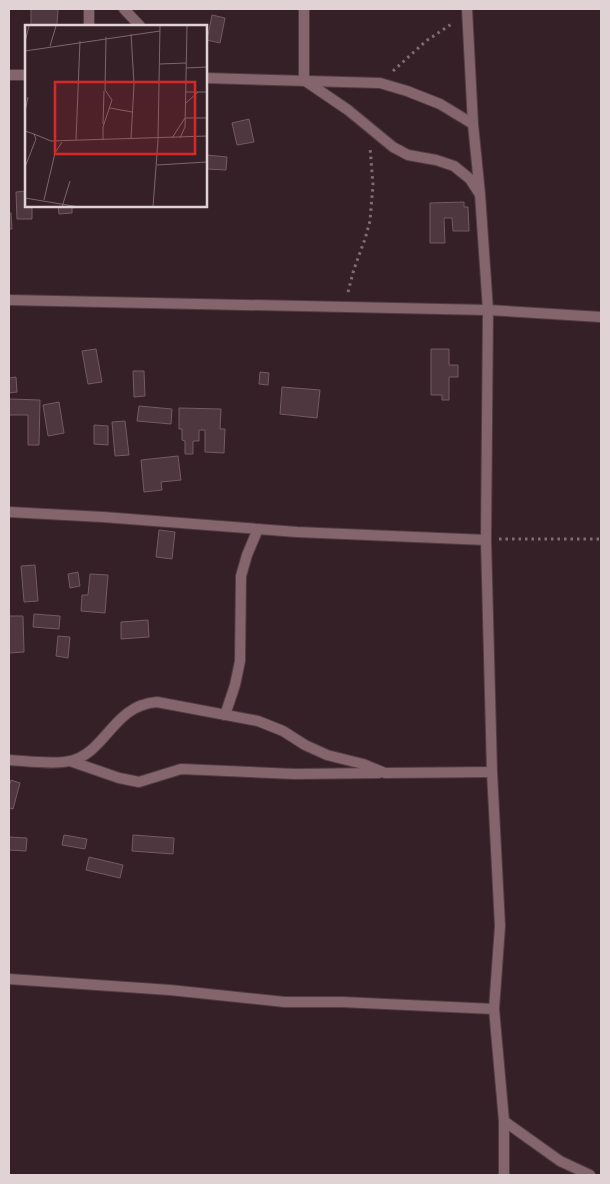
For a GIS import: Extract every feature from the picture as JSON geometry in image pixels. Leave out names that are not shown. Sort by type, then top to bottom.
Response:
[{"type":"street","points":[[89,9],[89,25]]},
{"type":"street","points":[[124,9],[139,25]]},
{"type":"street","points":[[304,9],[304,80]]},
{"type":"street","points":[[467,11],[473,124],[488,310],[486,540],[492,772],[500,926],[494,1008],[504,1121],[504,1175]]},
{"type":"street","points":[[9,75],[25,75]]},
{"type":"street","points":[[208,78],[380,83],[408,91],[440,104],[473,124]]},
{"type":"street","points":[[304,80],[332,97],[394,147],[408,155],[436,160],[454,166],[470,179],[480,194]]},
{"type":"street","points":[[9,300],[488,310],[601,317]]},
{"type":"street","points":[[9,512],[258,529],[486,540]]},
{"type":"street","points":[[225,715],[235,685],[240,661],[241,576],[247,555],[258,529]]},
{"type":"street","points":[[70,761],[90,750],[124,715],[140,705],[157,702],[258,721],[283,731],[305,745],[327,755],[364,764],[385,773]]},
{"type":"street","points":[[9,760],[70,761],[119,778],[139,782],[181,769],[295,774],[492,772]]},
{"type":"street","points":[[9,979],[170,990],[285,1002],[342,1002],[494,1008]]},
{"type":"street","points":[[504,1121],[560,1161],[590,1175]]},
{"type":"path","points":[[380,83],[426,41],[467,11]]},
{"type":"path","points":[[344,307],[354,269],[366,239],[370,222],[373,185],[369,126]]},
{"type":"path","points":[[486,540],[601,539]]},
{"type":"building","points":[[31,9],[58,9],[57,25],[31,25]]},
{"type":"building","points":[[212,15],[225,18],[220,43],[208,40]]},
{"type":"building","points":[[249,119],[254,142],[237,145],[232,123]]},
{"type":"building","points":[[208,155],[227,157],[226,170],[208,169]]},
{"type":"building","points":[[25,191],[25,208],[32,208],[32,219],[17,219],[16,192]]},
{"type":"building","points":[[464,202],[464,207],[468,207],[469,231],[453,231],[452,218],[444,218],[445,243],[430,243],[430,203]]},
{"type":"building","points":[[58,208],[72,208],[72,213],[59,214]]},
{"type":"building","points":[[9,213],[11,213],[12,229],[9,229]]},
{"type":"building","points":[[96,349],[102,382],[88,384],[82,351]]},
{"type":"building","points":[[431,349],[449,349],[449,365],[458,365],[458,377],[449,377],[449,400],[442,400],[442,395],[431,395]]},
{"type":"building","points":[[133,371],[144,371],[145,396],[134,397]]},
{"type":"building","points":[[260,372],[269,373],[268,385],[259,384]]},
{"type":"building","points":[[16,377],[17,392],[9,393],[9,378]]},
{"type":"building","points":[[282,387],[320,390],[317,418],[280,414]]},
{"type":"building","points":[[9,399],[40,400],[39,445],[28,445],[28,415],[9,415]]},
{"type":"building","points":[[59,402],[64,433],[48,436],[43,405]]},
{"type":"building","points":[[139,406],[172,409],[171,424],[137,421]]},
{"type":"building","points":[[179,408],[221,409],[220,429],[225,429],[224,453],[205,452],[205,430],[199,430],[199,441],[193,441],[193,454],[185,454],[185,441],[182,440],[182,429],[179,429]]},
{"type":"building","points":[[125,421],[129,455],[115,456],[112,422]]},
{"type":"building","points":[[94,425],[108,426],[108,445],[94,444]]},
{"type":"building","points":[[178,456],[181,480],[161,482],[162,490],[144,492],[141,460]]},
{"type":"building","points":[[159,530],[175,532],[172,559],[156,557]]},
{"type":"building","points":[[35,565],[38,601],[24,602],[21,566]]},
{"type":"building","points":[[78,572],[80,586],[70,588],[68,574]]},
{"type":"building","points":[[90,574],[108,575],[105,613],[81,611],[82,595],[88,595]]},
{"type":"building","points":[[34,614],[60,616],[59,629],[33,627]]},
{"type":"building","points":[[9,616],[23,616],[24,652],[9,653]]},
{"type":"building","points":[[148,620],[149,637],[121,639],[121,622]]},
{"type":"building","points":[[58,636],[70,637],[68,658],[56,656]]},
{"type":"building","points":[[11,780],[20,783],[13,809],[9,808]]},
{"type":"building","points":[[64,835],[87,839],[85,849],[62,845]]},
{"type":"building","points":[[133,835],[174,838],[173,854],[132,851]]},
{"type":"building","points":[[9,837],[27,838],[26,851],[9,850]]},
{"type":"building","points":[[89,857],[123,865],[120,878],[86,870]]}]
